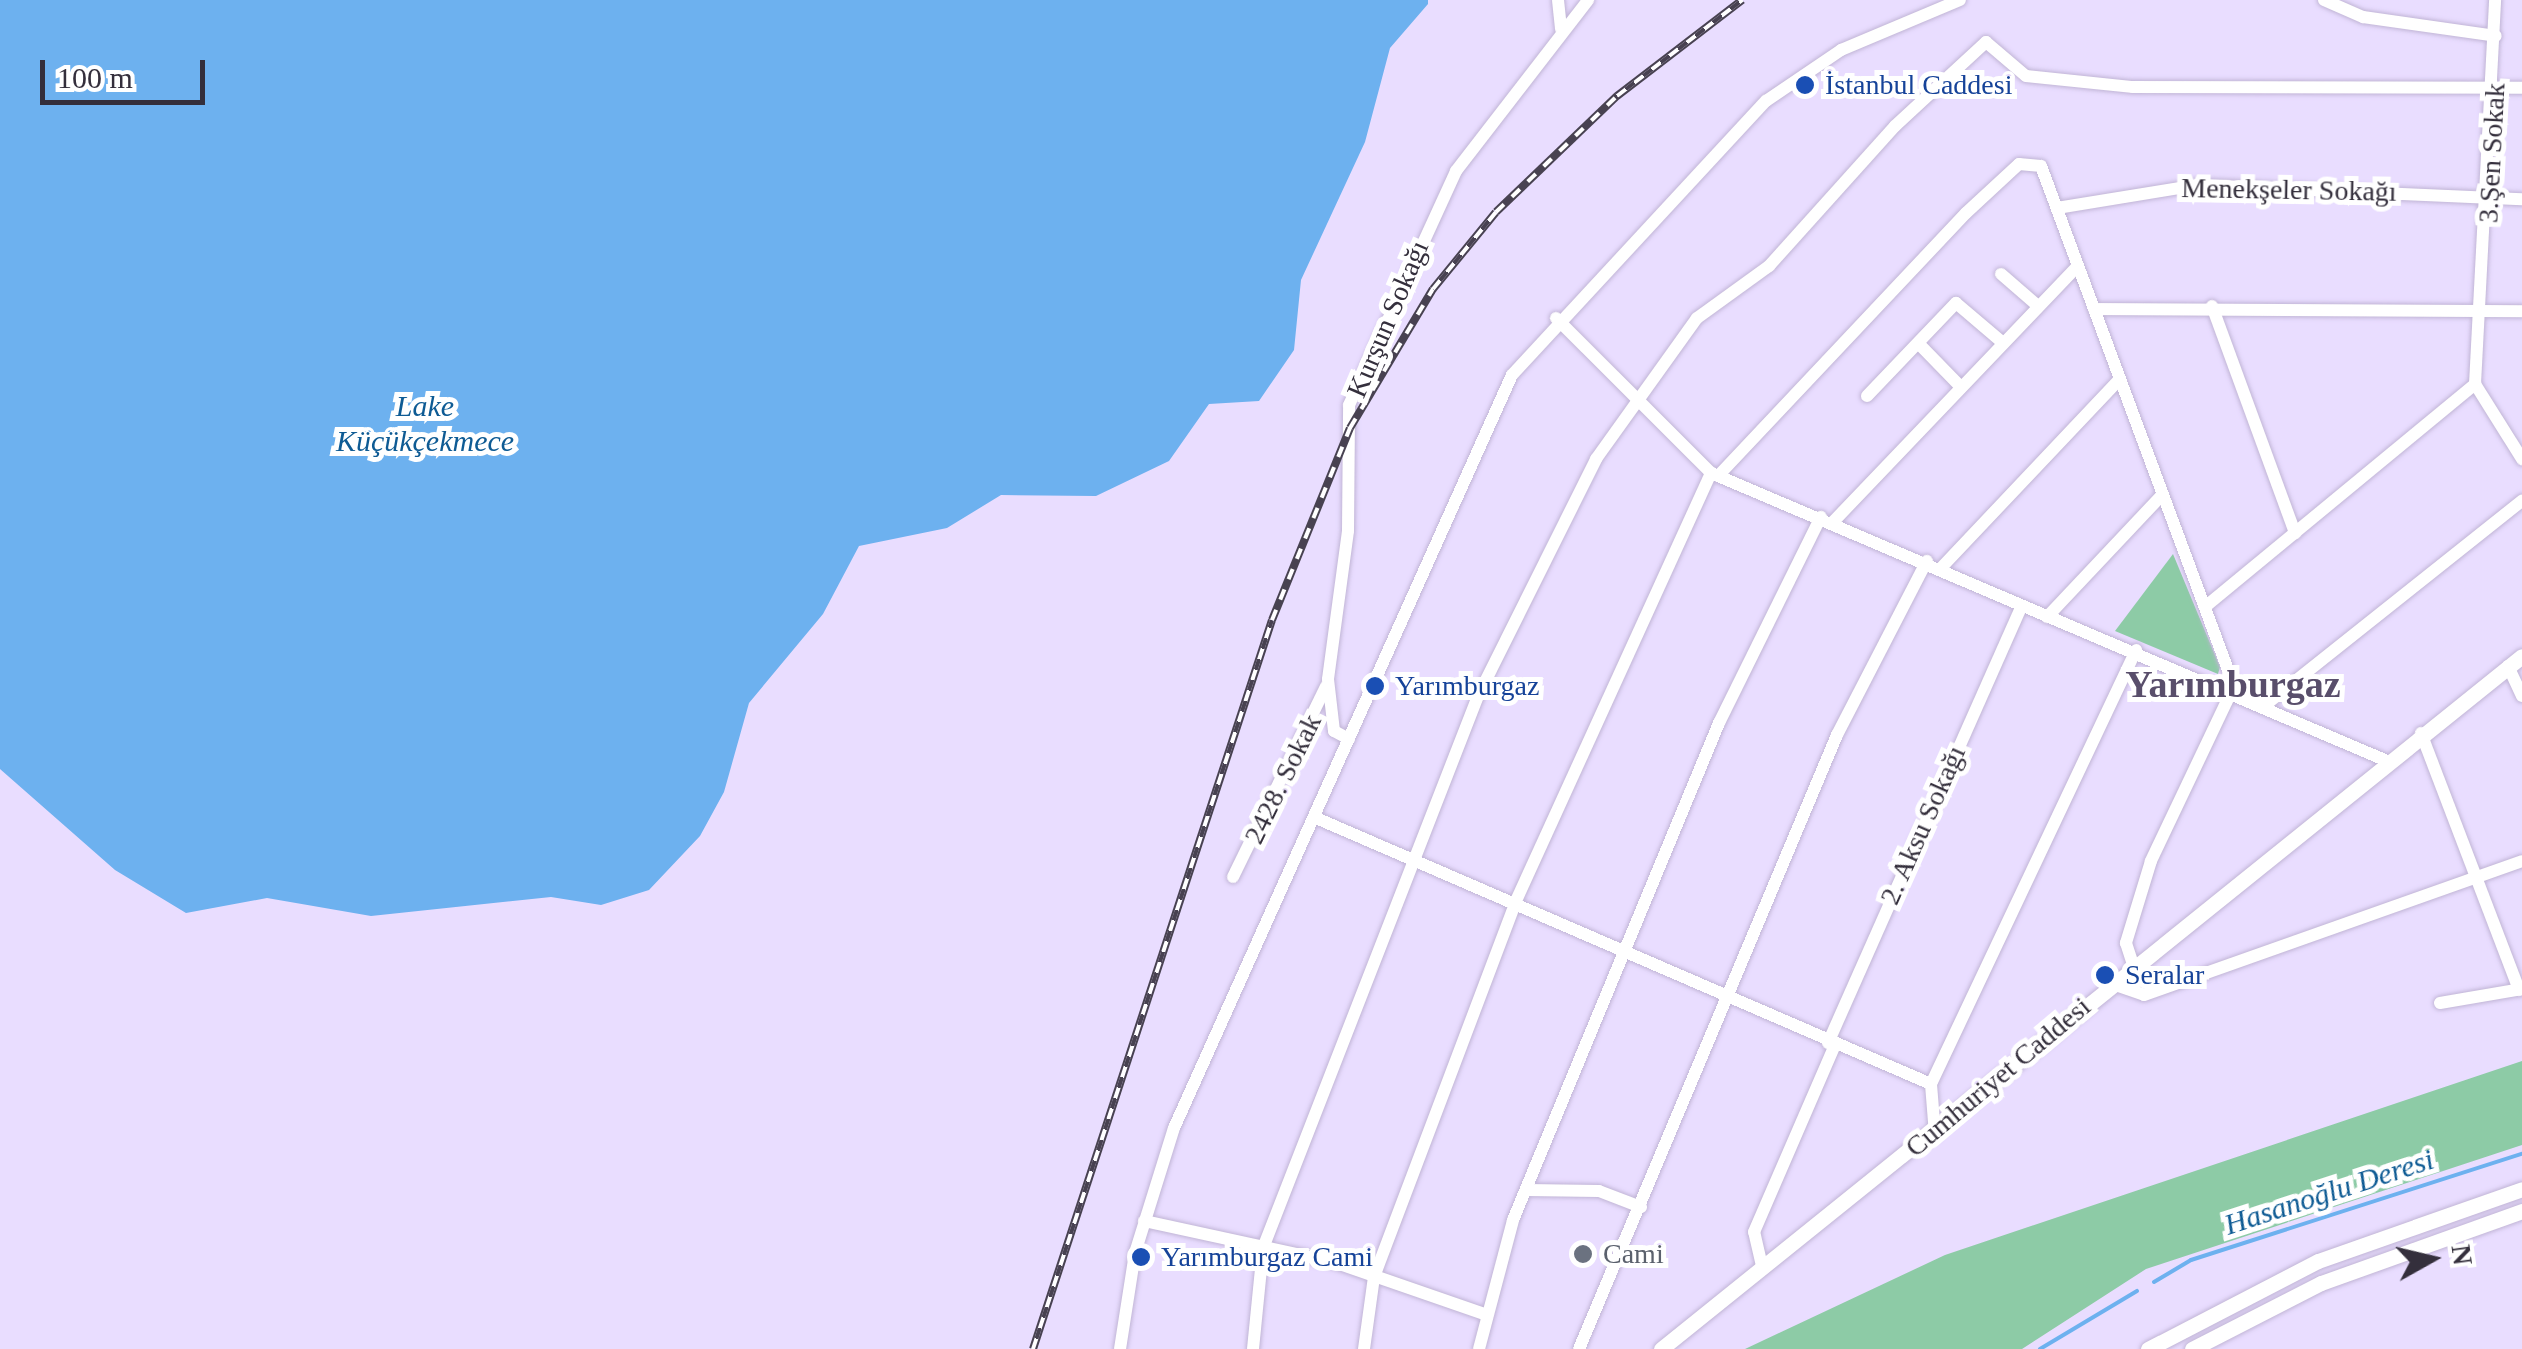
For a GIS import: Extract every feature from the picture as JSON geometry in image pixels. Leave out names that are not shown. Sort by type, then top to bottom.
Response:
[{"type":"main road","name":"Cumhuriyet Caddesi","points":[[1661,1349],[1935,1134],[2110,983],[2385,760],[2522,656]]},
{"type":"main road","points":[[2148,1349],[2318,1261],[2522,1189]]},
{"type":"main road","points":[[2192,1349],[2321,1283],[2522,1212]]},
{"type":"street","points":[[1558,0],[1561,29]]},
{"type":"street","name":"Kurşun Sokağı","points":[[1349,739],[1334,730],[1328,679],[1348,531],[1349,405],[1456,171],[1561,29],[1588,0]]},
{"type":"street","points":[[1120,1349],[1144,1221],[1174,1128],[1316,818],[1501,393],[1556,318],[1766,102],[1842,50],[1960,0]]},
{"type":"street","points":[[2324,0],[2362,18],[2496,36]]},
{"type":"street","name":"3.Şen Sokak","points":[[2476,384],[2497,86],[2495,0]]},
{"type":"street","points":[[1253,1349],[1263,1248],[1512,625],[1596,460],[1698,318],[1769,266],[1895,126],[1986,42],[2026,76],[2134,87],[2522,88]]},
{"type":"street","points":[[1364,1349],[1374,1277],[1515,903],[1714,475],[2019,164],[2041,166],[2161,496],[2206,606],[2234,691],[2151,860],[2126,944],[2133,965]]},
{"type":"street","name":"Menekşeler Sokağı","points":[[2058,208],[2197,185],[2491,195],[2522,200]]},
{"type":"street","points":[[1480,1349],[1484,1314],[1526,1190],[1627,955],[1718,723],[1827,520],[2078,266]]},
{"type":"street","points":[[2000,274],[2038,306]]},
{"type":"street","points":[[1866,396],[1956,303],[2003,343]]},
{"type":"street","points":[[2212,306],[2295,533]]},
{"type":"street","points":[[2094,309],[2483,306],[2522,311]]},
{"type":"street","points":[[1556,318],[1641,398],[1714,475],[1927,561],[2021,608],[2234,691],[2385,760]]},
{"type":"street","points":[[1919,344],[1961,387]]},
{"type":"street","points":[[1941,568],[2119,380]]},
{"type":"street","points":[[2206,606],[2476,384],[2522,459]]},
{"type":"street","points":[[2047,617],[2161,496]]},
{"type":"street","points":[[2264,706],[2522,501]]},
{"type":"street","points":[[1579,1349],[1838,735],[1927,561]]},
{"type":"street","name":"2. Aksu Sokağı","points":[[1762,1266],[1754,1232],[2021,608]]},
{"type":"street","points":[[1935,1134],[1931,1084],[2136,650]]},
{"type":"street","points":[[2508,666],[2522,696]]},
{"type":"street","name":"2428. Sokak","points":[[1233,876],[1328,679]]},
{"type":"street","points":[[2421,733],[2478,871],[2520,990],[2440,1002]]},
{"type":"street","points":[[1316,818],[1417,858],[1831,1045],[1931,1084]]},
{"type":"street","points":[[2110,983],[2144,996],[2478,871],[2522,861]]},
{"type":"street","points":[[1526,1190],[1600,1191],[1641,1207]]},
{"type":"street","points":[[1144,1221],[1374,1277],[1484,1314]]},
{"type":"green space","points":[[2173,554],[2220,667],[2218,674],[2115,631]]},
{"type":"green space","points":[[2522,1061],[2522,1145],[2146,1269],[2022,1349],[1745,1349],[1945,1255]]},
{"type":"water","name":"Lake Küçükçekmece","points":[[0,0],[1428,0],[1428,4],[1390,48],[1365,142],[1301,280],[1294,350],[1259,401],[1209,404],[1169,461],[1096,496],[1001,495],[947,528],[859,546],[823,614],[749,703],[724,792],[700,836],[649,890],[601,905],[551,897],[371,916],[267,898],[186,913],[115,870],[0,769]]},
{"type":"waterway","name":"Hasanoğlu Deresi","points":[[2154,1282],[2191,1260],[2522,1154]]},
{"type":"waterway","name":"Hasanoğlu Deresi","points":[[2040,1349],[2137,1291]]},
{"type":"railway","points":[[1033,1349],[1272,620],[1350,428],[1433,289],[1496,212],[1617,96],[1742,0]]},
{"type":"place","name":"İstanbul Caddesi","points":[[1805,85]]},
{"type":"place","name":"Yarımburgaz","points":[[1375,686]]},
{"type":"place","name":"Seralar","points":[[2105,975]]},
{"type":"place","name":"Cami","points":[[1583,1254]]},
{"type":"place","name":"Yarımburgaz Cami","points":[[1141,1257]]},
{"type":"district","name":"Yarımburgaz","points":[[2233,685]]}]
